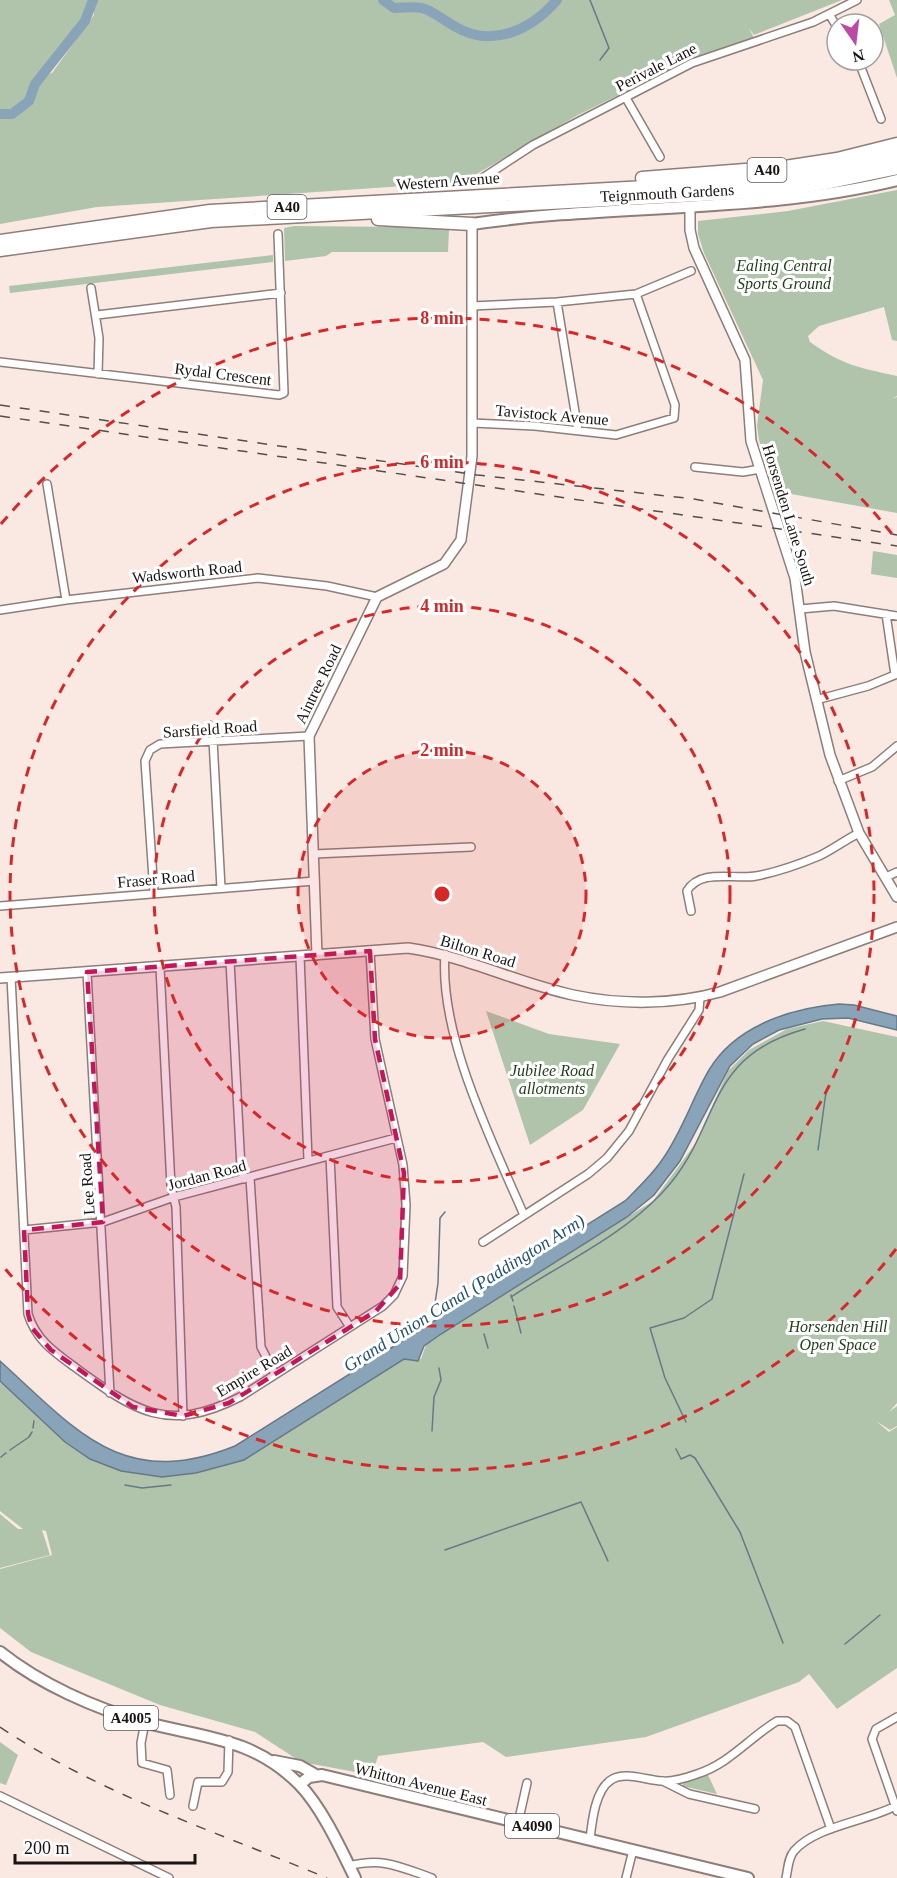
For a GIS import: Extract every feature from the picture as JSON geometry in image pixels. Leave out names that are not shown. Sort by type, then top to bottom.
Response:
[{"type":"highway","name":"A40","points":[[576,189],[606,180],[785,167],[837,159],[897,144]]},
{"type":"highway","name":"Western Avenue","points":[[0,241],[210,211],[576,189],[772,180],[897,156]]},
{"type":"highway","name":"Western Avenue","points":[[0,250],[211,221],[772,191],[826,183],[897,168]]},
{"type":"highway","name":"A40","points":[[324,216],[472,224]]},
{"type":"main road","name":"Teignmouth Gardens","points":[[472,224],[521,217],[772,203],[840,193],[897,180]]},
{"type":"main road","name":"A4005","points":[[0,1652],[39,1677],[83,1699],[145,1722],[229,1740],[270,1761],[300,1784],[351,1871]]},
{"type":"main road","name":"A4005","points":[[270,1761],[300,1766],[316,1775]]},
{"type":"main road","points":[[300,1784],[316,1775]]},
{"type":"main road","name":"Whitton Avenue East","points":[[316,1775],[748,1878]]},
{"type":"street","name":"Perivale Lane","points":[[833,12],[857,0]]},
{"type":"street","name":"Perivale Lane","points":[[477,181],[533,145],[692,63],[797,28],[825,16]]},
{"type":"street","points":[[863,72],[882,119]]},
{"type":"street","points":[[626,98],[660,157]]},
{"type":"street","name":"Horsenden Lane South","points":[[690,207],[690,230],[694,248],[745,360],[749,398],[748,427],[792,564],[805,652],[838,781],[859,833],[897,897]]},
{"type":"street","points":[[377,597],[437,568],[451,557],[461,540],[472,456],[472,224]]},
{"type":"street","name":"Rydal Crescent","points":[[0,362],[284,393],[278,234]]},
{"type":"street","points":[[472,306],[557,302],[636,294],[691,272]]},
{"type":"street","points":[[91,288],[97,315],[100,351],[98,374]]},
{"type":"street","points":[[97,315],[281,293]]},
{"type":"street","name":"Tavistock Avenue","points":[[472,423],[578,430],[616,435],[669,421],[676,414],[636,294]]},
{"type":"street","points":[[557,302],[578,430]]},
{"type":"street","points":[[695,467],[740,472],[760,469]]},
{"type":"street","points":[[47,484],[66,600]]},
{"type":"street","name":"Wadsworth Road","points":[[0,610],[66,600],[258,578],[327,586],[377,597]]},
{"type":"street","name":"Aintree Road","points":[[317,955],[309,736],[377,597]]},
{"type":"street","points":[[800,609],[821,606],[897,616]]},
{"type":"street","points":[[816,700],[896,675],[886,614]]},
{"type":"street","name":"Sarsfield Road","points":[[154,893],[145,761],[150,750],[160,744],[309,736]]},
{"type":"street","points":[[213,740],[221,888]]},
{"type":"street","points":[[838,781],[872,767],[897,746]]},
{"type":"street","points":[[691,911],[687,891],[690,885],[723,876],[756,876],[821,856],[840,842],[859,833]]},
{"type":"street","points":[[314,854],[471,848]]},
{"type":"street","points":[[886,877],[897,872]]},
{"type":"street","name":"Fraser Road","points":[[0,906],[315,881]]},
{"type":"street","name":"Bilton Road","points":[[0,978],[408,948],[445,954],[581,997],[623,1001],[700,998],[897,927]]},
{"type":"street","name":"Empire Road","points":[[11,977],[28,1314],[32,1329],[51,1350],[110,1393],[144,1411],[183,1416],[203,1413],[229,1403],[350,1327],[389,1301],[403,1276],[406,1199],[375,1039],[370,951]]},
{"type":"street","points":[[445,954],[449,1006],[459,1051],[477,1102],[524,1213]]},
{"type":"street","points":[[300,956],[308,1161]]},
{"type":"street","points":[[230,961],[241,1168],[247,1179],[261,1347],[275,1374]]},
{"type":"street","points":[[160,967],[171,1185],[174,1197],[183,1416]]},
{"type":"street","name":"Lee Road","points":[[87,972],[103,1222],[110,1393]]},
{"type":"street","points":[[483,1242],[524,1213],[588,1174],[617,1148],[630,1131],[668,1059],[699,1010],[700,998]]},
{"type":"street","name":"Jordan Road","points":[[24,1230],[103,1222],[174,1197],[396,1138]]},
{"type":"street","points":[[330,1156],[337,1307],[350,1327]]},
{"type":"street","points":[[786,1878],[792,1853],[831,1829],[896,1808],[872,1739],[876,1729],[897,1717]]},
{"type":"street","points":[[590,1839],[599,1798],[604,1786],[611,1780],[621,1776],[663,1781],[695,1775],[721,1765],[765,1728],[777,1721],[787,1720],[795,1727],[831,1829]]},
{"type":"street","points":[[145,1722],[141,1743],[142,1763],[167,1770],[170,1795]]},
{"type":"street","points":[[193,1806],[198,1782],[222,1782],[228,1772],[229,1740]]},
{"type":"street","points":[[663,1781],[689,1794],[755,1809]]},
{"type":"street","points":[[518,1823],[527,1783]]},
{"type":"street","points":[[0,1796],[170,1878]]},
{"type":"street","points":[[626,1878],[633,1850]]},
{"type":"street","points":[[351,1871],[368,1861],[385,1861],[432,1878]]},
{"type":"highlighted area","points":[[370,951],[375,1039],[404,1173],[400,1284],[376,1311],[229,1403],[183,1416],[133,1407],[51,1350],[32,1328],[28,1314],[24,1230],[103,1222],[87,972]]},
{"type":"green space","points":[[0,0],[88,0],[82,19],[32,83],[26,99],[11,110],[3,110],[16,117],[31,104],[40,82],[52,73],[94,15],[92,0],[842,0],[754,35],[749,28],[754,38],[669,70],[578,115],[463,182],[97,207],[0,224]]},
{"type":"green space","points":[[889,0],[897,0],[897,78],[885,42],[885,21],[895,15]]},
{"type":"green space","name":"Ealing Central Sports Ground","points":[[897,190],[897,341],[892,340],[884,307],[819,326],[808,336],[810,342],[842,361],[897,376],[897,396],[893,398],[897,397],[897,513],[780,492],[774,486],[759,440],[757,426],[763,380],[704,253],[698,234],[698,221],[788,211]]},
{"type":"green space","points":[[294,226],[403,227],[449,230],[448,252],[332,252],[326,256],[285,261],[284,228]]},
{"type":"green space","points":[[273,255],[273,262],[10,293],[9,286]]},
{"type":"green space","points":[[873,551],[897,555],[897,578],[871,574]]},
{"type":"green space","name":"Jubilee Road allotments","points":[[486,1011],[549,1034],[620,1044],[583,1110],[530,1145]]},
{"type":"green space","name":"Horsenden Hill Open Space","points":[[823,1021],[897,1037],[897,1403],[889,1412],[897,1406],[897,1426],[890,1430],[876,1421],[889,1432],[897,1427],[897,1668],[837,1709],[809,1674],[799,1682],[646,1737],[506,1757],[483,1742],[378,1756],[372,1775],[301,1762],[255,1732],[160,1705],[31,1652],[0,1628],[0,1569],[52,1555],[46,1531],[42,1530],[50,1555],[0,1568],[0,1514],[18,1529],[23,1529],[0,1511],[0,1382],[85,1453],[119,1470],[176,1475],[224,1465],[399,1359],[421,1359],[427,1342],[653,1201],[695,1144],[728,1071],[749,1050],[787,1029]]},
{"type":"green space","points":[[0,1742],[18,1755],[6,1785],[0,1783]]},
{"type":"green space","points":[[708,1775],[717,1794],[682,1786],[684,1782]]},
{"type":"water","points":[[839,1004],[854,1005],[897,1016],[897,1030],[848,1018],[822,1019],[779,1030],[753,1044],[730,1066],[680,1161],[654,1195],[627,1217],[441,1334],[424,1346],[418,1361],[404,1359],[244,1460],[196,1473],[162,1477],[121,1471],[90,1459],[65,1442],[0,1381],[0,1361],[79,1431],[104,1447],[132,1457],[162,1462],[196,1458],[235,1446],[625,1201],[662,1160],[709,1070],[734,1042],[749,1031],[784,1015]]},
{"type":"waterway","points":[[0,114],[12,114],[29,101],[35,84],[85,21],[93,0]]},
{"type":"waterway","points":[[383,0],[394,8],[427,9],[468,33],[482,36],[510,33],[523,27],[547,11],[557,0]]},
{"type":"waterway","points":[[590,0],[609,48],[600,60]]},
{"type":"waterway","points":[[511,1297],[609,1237],[645,1210],[681,1170],[730,1077],[747,1058],[771,1042],[805,1029]]},
{"type":"waterway","points":[[818,1150],[826,1092]]},
{"type":"waterway","points":[[686,1422],[665,1378],[650,1328],[684,1318],[712,1299],[744,1174]]},
{"type":"waterway","name":"Grand Union Canal (Paddington Arm)","points":[[433,1317],[438,1283],[440,1218],[445,1212]]},
{"type":"waterway","points":[[511,1295],[513,1301]]},
{"type":"waterway","points":[[514,1306],[521,1333]]},
{"type":"waterway","points":[[484,1334],[488,1348]]},
{"type":"waterway","points":[[432,1431],[434,1397],[441,1380],[439,1368]]},
{"type":"waterway","points":[[33,1428],[34,1421]]},
{"type":"waterway","points":[[10,1450],[29,1437],[32,1432]]},
{"type":"waterway","points":[[676,1449],[681,1459],[690,1455],[695,1458],[740,1532],[783,1643]]},
{"type":"waterway","points":[[1,1457],[6,1453]]},
{"type":"waterway","points":[[125,1485],[142,1488],[171,1485]]},
{"type":"waterway","points":[[445,1550],[581,1502],[608,1561]]},
{"type":"waterway","points":[[845,1644],[880,1615]]},
{"type":"railway","points":[[0,405],[477,475],[694,499],[897,535]]},
{"type":"railway","points":[[0,416],[897,546]]},
{"type":"railway","points":[[0,1727],[38,1751],[118,1792],[327,1878]]}]
